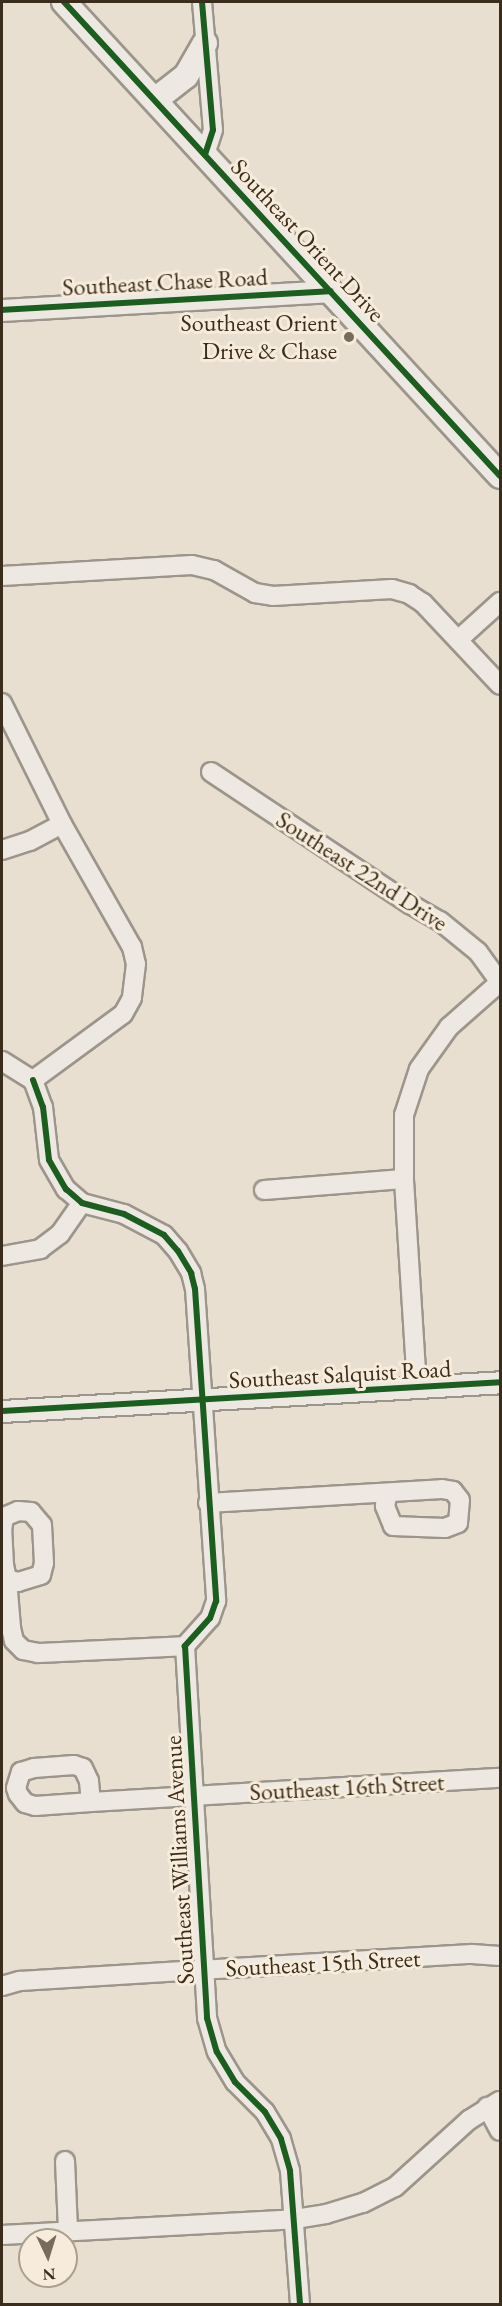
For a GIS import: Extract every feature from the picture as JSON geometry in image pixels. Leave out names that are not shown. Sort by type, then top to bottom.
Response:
[{"type":"main road","name":"Southeast Orient Drive","points":[[64,2],[501,476]]},
{"type":"main road","points":[[155,100],[186,76],[205,43]]},
{"type":"street","points":[[202,2],[213,129],[205,155]]},
{"type":"street","name":"Southeast Chase Road","points":[[2,310],[330,291]]},
{"type":"street","points":[[2,576],[192,565],[214,570],[255,593],[273,596],[392,589],[409,594],[423,603],[501,686]]},
{"type":"street","points":[[458,640],[501,602]]},
{"type":"street","points":[[2,703],[62,824],[132,947],[136,964],[132,998],[123,1014],[33,1080]]},
{"type":"street","name":"Southeast 22nd Drive","points":[[211,772],[410,904],[440,921],[478,952],[500,982]]},
{"type":"street","points":[[2,850],[30,841],[62,824]]},
{"type":"street","points":[[417,1388],[404,1179],[404,1115],[420,1069],[449,1027],[500,982]]},
{"type":"street","points":[[2,1061],[33,1080],[43,1107],[49,1160],[66,1189],[82,1203],[124,1214],[144,1222],[164,1235],[178,1251],[190,1273],[198,1304],[208,1503],[216,1601],[210,1618],[185,1646],[38,1653],[23,1650],[14,1641],[8,1579]]},
{"type":"street","points":[[264,1191],[404,1179]]},
{"type":"street","points":[[2,1257],[40,1249],[60,1234],[82,1203]]},
{"type":"street","name":"Southeast Salquist Road","points":[[2,1411],[501,1382]]},
{"type":"street","points":[[208,1503],[388,1493]]},
{"type":"street","name":"Southeast Williams Avenue","points":[[185,1646],[207,2018],[217,2052],[235,2082],[265,2112],[281,2139],[290,2171],[300,2304]]},
{"type":"street","name":"Southeast 16th Street","points":[[91,1802],[501,1778]]},
{"type":"street","name":"Southeast 15th Street","points":[[2,1986],[20,1981],[472,1954],[501,1956]]},
{"type":"street","points":[[78,2230],[295,2218],[326,2214],[354,2206],[395,2187],[420,2167],[450,2137],[494,2104],[501,2131]]},
{"type":"street","points":[[65,2161],[68,2228]]},
{"type":"street","points":[[2,2235],[18,2234]]},
{"type":"cycle path","points":[[64,2],[500,476]]},
{"type":"cycle path","points":[[202,2],[213,130],[205,155]]},
{"type":"cycle path","points":[[2,310],[330,291]]},
{"type":"cycle path","points":[[33,1080],[43,1107],[49,1160],[66,1189],[82,1203],[124,1214],[164,1235],[178,1251],[191,1273],[195,1289],[216,1601],[210,1618],[185,1646],[207,2018],[217,2052],[235,2082],[265,2112],[281,2139],[290,2171],[300,2304]]},
{"type":"cycle path","points":[[2,1411],[500,1382]]},
{"type":"place","name":"Southeast Orient Drive & Chase","points":[[349,337]]}]
